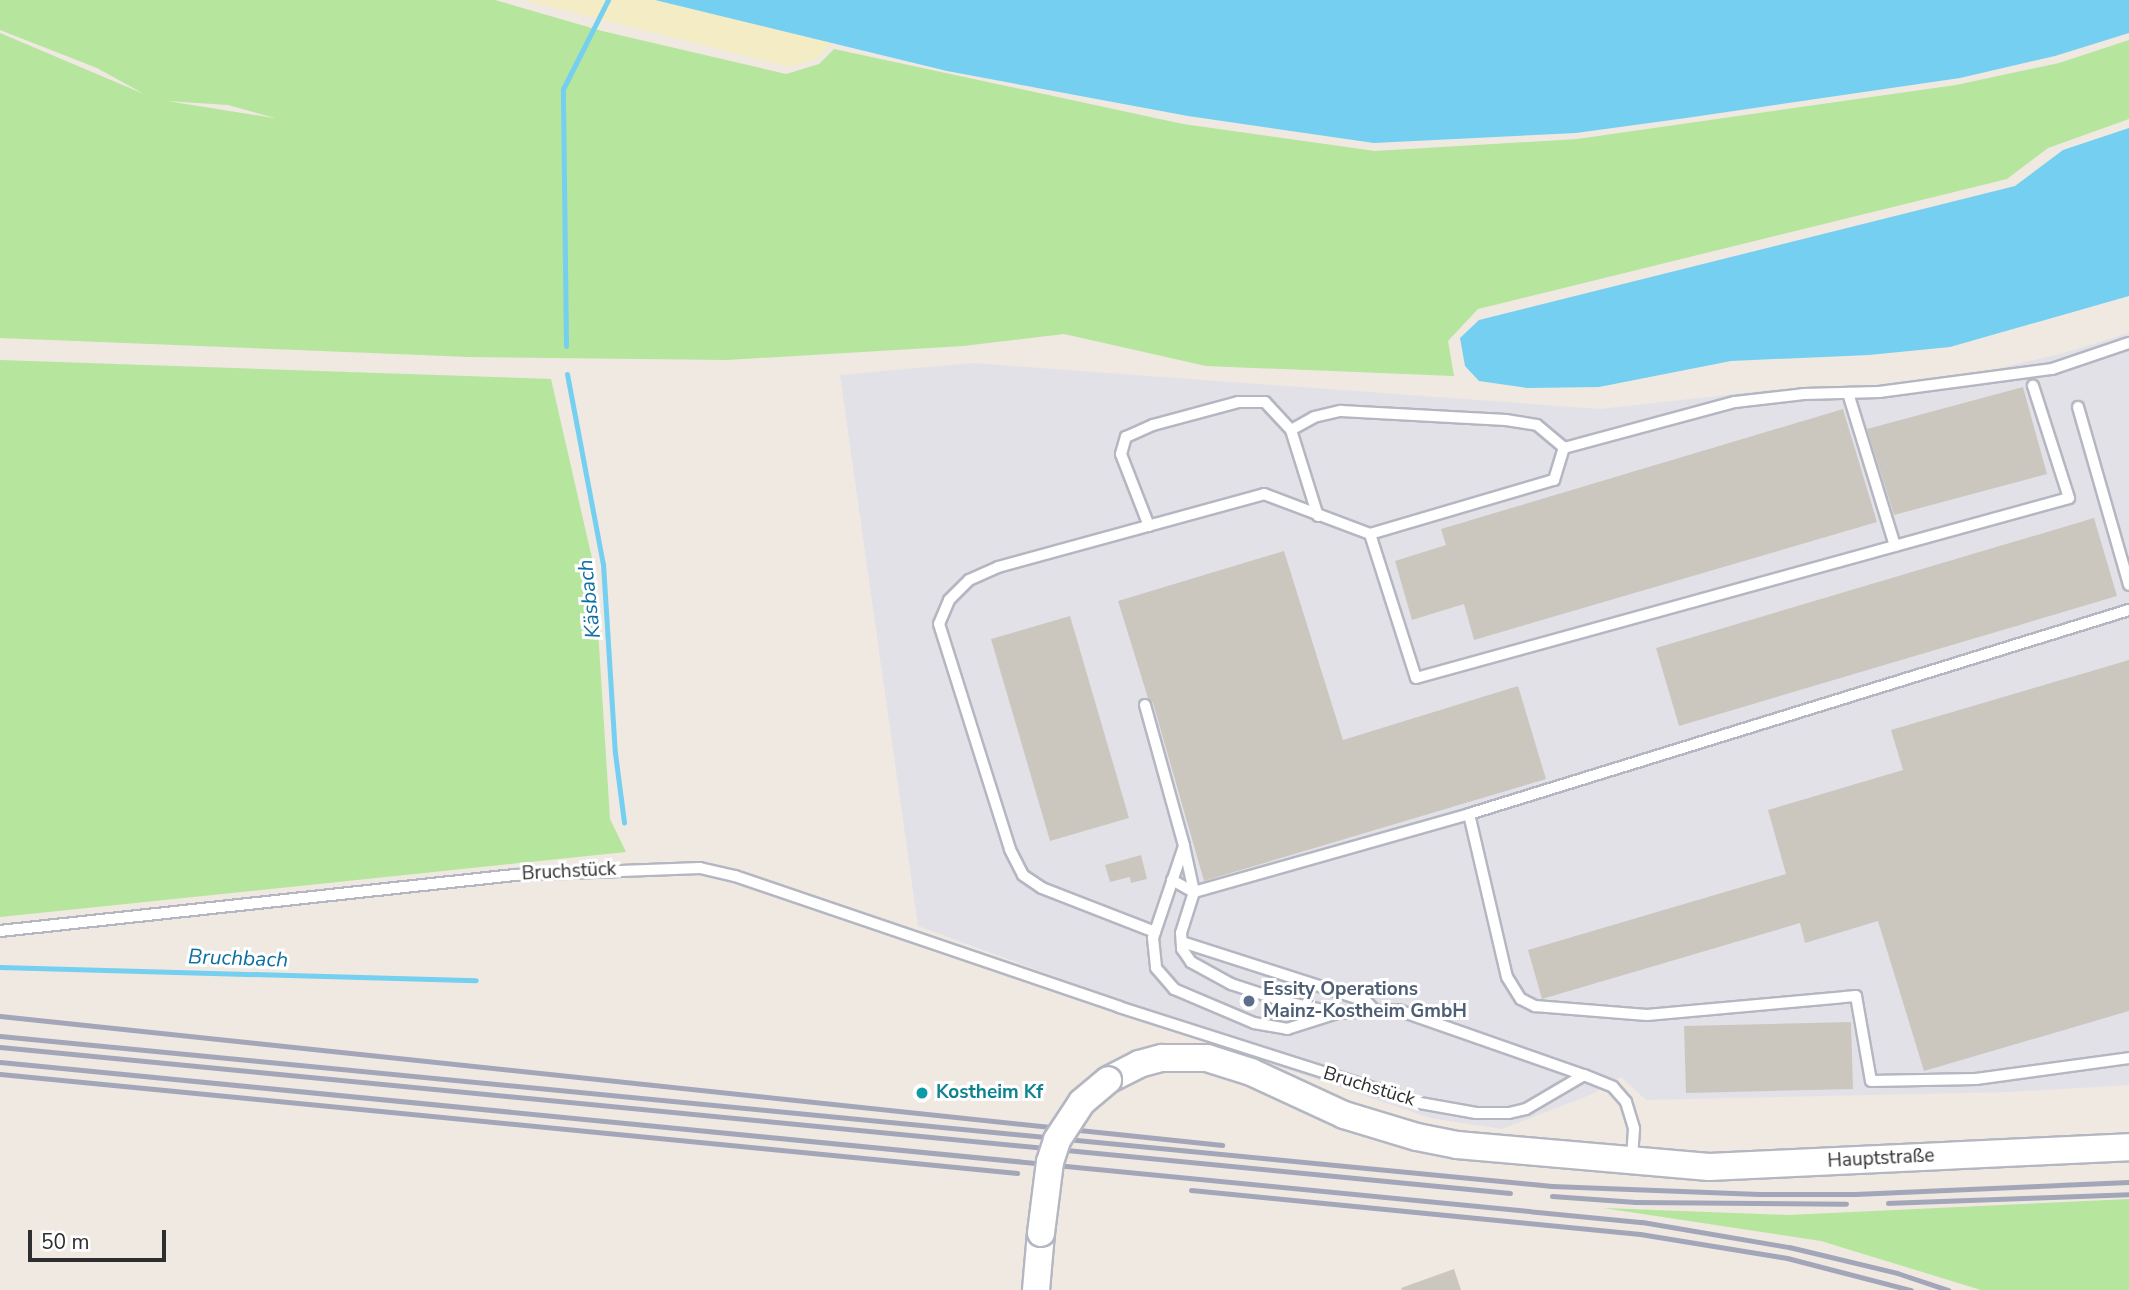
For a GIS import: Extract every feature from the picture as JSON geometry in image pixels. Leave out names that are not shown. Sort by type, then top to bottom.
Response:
[{"type":"street","name":"Hauptstraße","points":[[1035,1290],[1050,1162],[1057,1140],[1082,1102],[1108,1080],[1139,1064],[1162,1058],[1208,1058],[1251,1072],[1344,1115],[1417,1137],[1457,1145],[1709,1167],[2129,1147]]},
{"type":"lane","points":[[1564,449],[1735,402],[1879,392],[2052,369],[2129,343]]},
{"type":"lane","points":[[1370,534],[1416,678],[2069,498],[2033,386]]},
{"type":"lane","points":[[1848,393],[1895,546]]},
{"type":"lane","points":[[1149,526],[1121,454],[1126,437],[1153,425],[1238,402],[1265,402],[1291,430],[1318,516]]},
{"type":"lane","points":[[2077,407],[2129,585]]},
{"type":"lane","points":[[1291,430],[1314,417],[1341,411],[1506,420],[1537,425],[1564,449]]},
{"type":"lane","points":[[1155,932],[1042,888],[1023,874],[1010,849],[939,624],[949,600],[969,580],[998,567],[1264,494],[1370,534],[1554,480],[1564,449]]},
{"type":"lane","points":[[1171,880],[1194,892],[1469,814],[2129,610]]},
{"type":"lane","points":[[1145,705],[1194,892],[1181,933],[1191,962],[1231,984],[1286,1002],[1338,1013]]},
{"type":"lane","points":[[1469,814],[1507,977],[1521,999],[1535,1006],[1647,1015],[1856,996],[1871,1081],[1976,1079],[2129,1058]]},
{"type":"lane","points":[[1184,846],[1155,932],[1156,968],[1174,989],[1254,1023],[1287,1029],[1338,1013],[1398,1010],[1584,1075],[1612,1087],[1626,1102],[1634,1129],[1632,1161]]},
{"type":"lane","name":"Bruchstück","points":[[0,931],[515,875],[700,868],[735,876],[1119,1007],[1420,1103],[1476,1113],[1509,1114],[1526,1109],[1584,1075]]},
{"type":"lane","points":[[1182,942],[1366,1001],[1374,1010]]},
{"type":"shaded area","points":[[2129,333],[2129,1085],[2010,1092],[1646,1100],[1621,1077],[1590,1095],[1502,1129],[1430,1118],[1174,1031],[1097,992],[918,926],[840,375],[972,363],[1600,409],[1770,390],[1868,387],[1965,376],[2064,353]]},
{"type":"green space","points":[[0,0],[495,0],[602,31],[786,74],[819,64],[834,49],[1183,124],[1375,151],[1577,139],[1956,85],[2059,63],[2129,40],[2129,119],[2048,148],[2007,179],[1478,309],[1448,341],[1454,376],[1206,366],[1064,334],[963,346],[727,360],[469,357],[0,338],[0,33],[144,94],[97,68],[0,30]],"holes":[[[167,101],[228,105],[275,118]]]},
{"type":"green space","points":[[0,360],[551,379],[594,567],[610,819],[626,852],[0,917]]},
{"type":"green space","points":[[2129,1199],[2129,1290],[1981,1290],[1821,1241],[1603,1208],[1788,1215]]},
{"type":"sand","points":[[524,0],[654,0],[832,43],[816,59],[790,67]]},
{"type":"water","points":[[655,0],[2129,0],[2129,33],[2055,56],[1960,78],[1686,118],[1576,133],[1374,143],[1188,116],[947,71]]},
{"type":"water","points":[[2129,128],[2129,296],[1950,347],[1869,355],[1731,361],[1599,387],[1527,388],[1479,381],[1465,366],[1460,338],[1479,320],[2015,186],[2063,150]]},
{"type":"building","points":[[2023,387],[2047,474],[1894,515],[1867,429]]},
{"type":"building","points":[[1843,409],[1877,522],[1474,640],[1464,604],[1412,620],[1395,561],[1446,545],[1441,529]]},
{"type":"building","points":[[2094,518],[2117,596],[1679,726],[1656,648]]},
{"type":"building","points":[[1284,551],[1343,740],[1518,686],[1546,779],[1204,881],[1153,703],[1148,698],[1118,601]]},
{"type":"building","points":[[1070,616],[1129,818],[1050,841],[991,639]]},
{"type":"building","points":[[2129,660],[2129,1011],[1924,1071],[1878,921],[1805,943],[1800,923],[1542,999],[1528,950],[1786,874],[1768,810],[1903,770],[1891,730]]},
{"type":"building","points":[[1141,855],[1147,879],[1131,883],[1130,877],[1110,882],[1105,865]]},
{"type":"building","points":[[1851,1022],[1853,1089],[1686,1093],[1684,1026]]},
{"type":"building","points":[[1454,1269],[1461,1290],[1401,1288]]},
{"type":"waterway","name":"Käsbach","points":[[566,346],[563,89],[608,0]]},
{"type":"waterway","name":"Käsbach","points":[[567,374],[603,564],[615,753],[624,822]]},
{"type":"waterway","name":"Bruchbach","points":[[0,967],[476,980]]},
{"type":"railway","points":[[0,1016],[1222,1145]]},
{"type":"railway","points":[[0,1036],[1552,1186],[1759,1194],[1855,1194],[2129,1182]]},
{"type":"railway","points":[[0,1047],[1510,1193]]},
{"type":"railway","points":[[0,1062],[1642,1222],[1789,1247],[1897,1273],[1948,1290]]},
{"type":"railway","points":[[0,1074],[1017,1173]]},
{"type":"railway","points":[[1191,1190],[1640,1234],[1787,1258],[1911,1290]]},
{"type":"railway","points":[[1888,1203],[2129,1194]]},
{"type":"railway","points":[[1552,1196],[1636,1202],[1846,1204]]},
{"type":"place","name":"Essity Operations Mainz-Kostheim GmbH","points":[[1249,1001]]},
{"type":"place","name":"Kostheim Kf","points":[[922,1093]]}]
